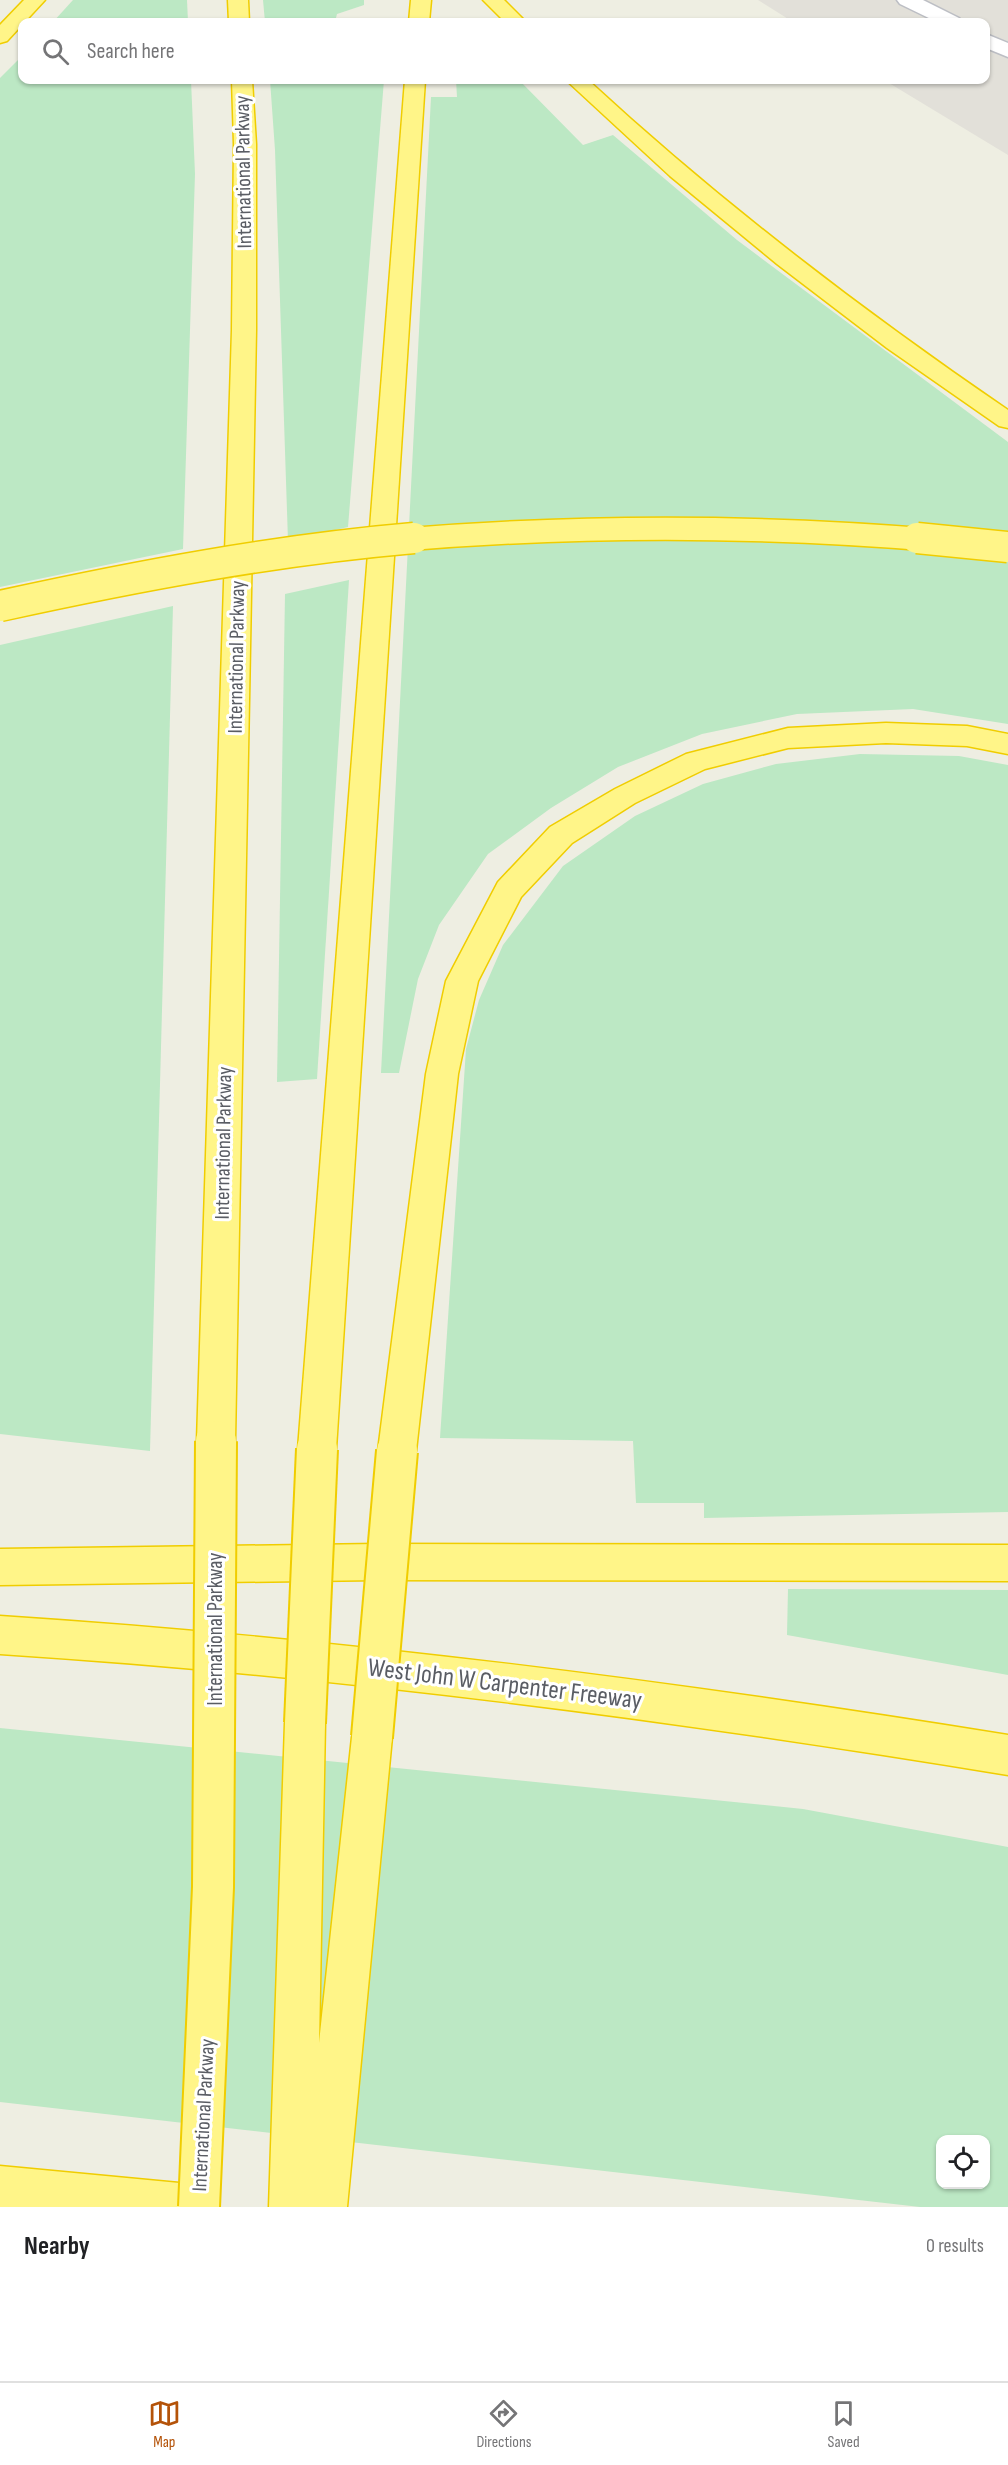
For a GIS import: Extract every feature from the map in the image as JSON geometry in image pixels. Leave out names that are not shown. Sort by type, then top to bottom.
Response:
[{"type":"highway","points":[[0,37],[35,0]]},
{"type":"highway","points":[[238,0],[239,18]]},
{"type":"highway","points":[[493,0],[512,18]]},
{"type":"highway","name":"International Parkway","points":[[199,2207],[213,1887],[216,1441],[244,330],[246,144],[242,84]]},
{"type":"highway","points":[[292,2207],[305,1723],[317,1449],[415,84]]},
{"type":"highway","points":[[580,84],[635,136],[809,277],[955,386],[1008,422]]},
{"type":"highway","points":[[0,606],[84,587],[282,554],[415,539],[523,531],[628,528],[750,530],[941,540],[1008,547]]},
{"type":"highway","points":[[324,2207],[372,1737],[397,1451],[442,1074],[462,981],[509,890],[561,836],[625,796],[696,761],[788,738],[886,734],[967,736],[1008,744]]},
{"type":"highway","points":[[0,1568],[436,1563],[758,1565],[1008,1563]]},
{"type":"highway","name":"West John W Carpenter Freeway","points":[[0,1635],[247,1654],[479,1678],[836,1726],[1008,1755]]},
{"type":"highway","points":[[0,2188],[190,2207]]},
{"type":"lane","points":[[907,0],[944,18]]},
{"type":"lane","points":[[990,42],[1008,51]]},
{"type":"shaded area","points":[[758,0],[1008,0],[1008,155],[891,84],[990,84],[990,18],[787,18]]},
{"type":"green space","points":[[73,0],[187,0],[188,18],[57,18]]},
{"type":"green space","points":[[263,0],[364,0],[364,5],[337,14],[336,18],[265,18]]},
{"type":"green space","points":[[18,60],[18,84],[191,84],[195,174],[183,549],[0,587],[0,78]]},
{"type":"green space","points":[[270,84],[384,84],[348,527],[288,541],[275,150]]},
{"type":"green space","points":[[456,84],[523,84],[583,145],[613,135],[737,240],[1008,442],[1008,724],[913,709],[797,714],[702,734],[618,767],[551,808],[488,854],[439,925],[418,979],[399,1073],[381,1073],[431,97],[457,97]]},
{"type":"green space","points":[[349,580],[317,1079],[277,1082],[285,594]]},
{"type":"green space","points":[[173,606],[150,1451],[0,1434],[0,645]]},
{"type":"green space","points":[[860,754],[959,756],[1008,765],[1008,1512],[704,1518],[704,1503],[636,1503],[633,1441],[440,1438],[466,1049],[479,1000],[503,945],[563,866],[635,816],[703,784],[776,764]]},
{"type":"green space","points":[[788,1589],[1008,1590],[1008,1675],[787,1635]]},
{"type":"green space","points":[[0,1728],[803,1809],[1008,1847],[1008,2207],[920,2207],[0,2102]]}]
